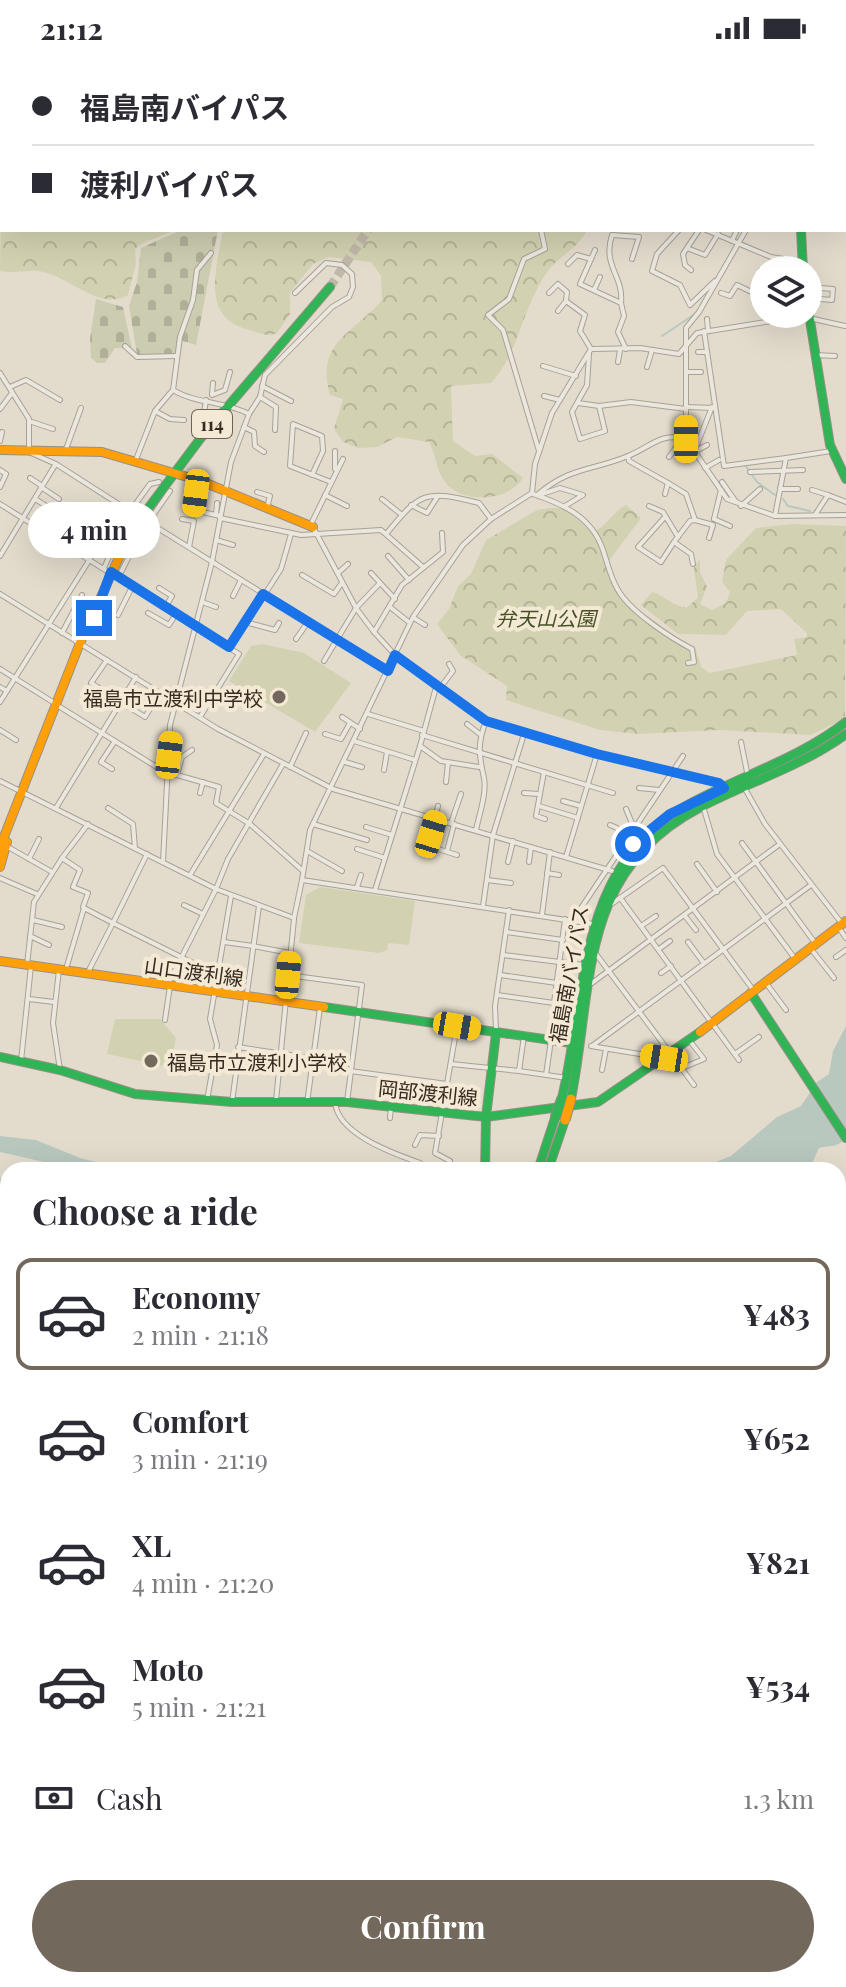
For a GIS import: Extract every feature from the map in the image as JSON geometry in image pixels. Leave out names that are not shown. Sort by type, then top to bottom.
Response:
[{"type":"main road","points":[[801,232],[802,256]]},
{"type":"main road","name":"114","points":[[0,867],[3,846],[23,792],[104,589],[131,531],[200,439],[330,287]]},
{"type":"main road","points":[[811,328],[831,451],[846,479]]},
{"type":"main road","points":[[0,450],[102,452],[176,472],[314,529]]},
{"type":"main road","name":"福島南バイパス","points":[[566,1099],[567,1078],[582,1045],[579,1007],[585,966],[593,924],[609,870],[658,822],[814,745],[846,722]]},
{"type":"main road","name":"福島南バイパス","points":[[549,1162],[582,1045],[595,952],[605,907],[615,880],[640,849],[679,819],[820,751],[846,734]]},
{"type":"main road","name":"岡部渡利線","points":[[1,1057],[60,1070],[135,1094],[232,1102],[335,1101],[486,1117],[602,1101],[668,1056],[842,925]]},
{"type":"main road","name":"山口渡利線","points":[[0,961],[582,1045]]},
{"type":"main road","points":[[752,992],[846,1138]]},
{"type":"main road","points":[[485,1162],[486,1117],[496,1033]]},
{"type":"main road","name":"福島南バイパス","points":[[542,1162],[553,1141]]},
{"type":"street","points":[[540,452],[503,330],[488,315],[509,299],[524,259],[545,249],[541,232]]},
{"type":"street","points":[[677,232],[657,254],[652,271],[680,285],[690,305],[717,280]]},
{"type":"street","points":[[691,270],[683,260],[698,232]]},
{"type":"street","points":[[712,232],[768,256]]},
{"type":"street","points":[[732,241],[736,232]]},
{"type":"street","points":[[745,232],[699,312],[687,323],[685,438],[721,490],[739,505],[775,516],[846,515]]},
{"type":"street","points":[[687,248],[705,255],[718,234]]},
{"type":"street","points":[[626,349],[618,332],[624,316],[621,290],[608,259],[612,235],[639,237],[632,259]]},
{"type":"street","points":[[595,250],[580,284],[621,303]]},
{"type":"street","points":[[135,462],[155,411],[173,390],[177,356],[197,270],[211,253]]},
{"type":"street","points":[[568,264],[577,255],[591,259]]},
{"type":"street","points":[[163,862],[167,772],[175,703],[212,562],[224,490],[244,427],[260,397],[265,375],[281,355],[337,303],[349,297],[353,287],[352,274],[342,265],[326,263],[295,293]]},
{"type":"street","points":[[594,290],[600,277]]},
{"type":"street","points":[[549,293],[558,284],[567,292],[566,301],[558,311]]},
{"type":"street","points":[[721,293],[730,296],[737,285],[750,291]]},
{"type":"street","points":[[822,288],[833,289],[832,300],[822,299]]},
{"type":"street","points":[[566,301],[585,315],[580,331],[590,352],[587,385],[572,412],[580,439],[605,431],[599,406]]},
{"type":"street","points":[[822,318],[845,326]]},
{"type":"street","points":[[707,319],[707,352],[724,466],[831,451]]},
{"type":"street","points":[[590,352],[626,349],[679,354],[687,340],[706,331],[750,324]]},
{"type":"street","points":[[125,346],[137,357],[177,356]]},
{"type":"street","points":[[618,362],[620,350]]},
{"type":"street","points":[[647,367],[652,350]]},
{"type":"street","points":[[536,494],[540,452],[552,413],[590,352]]},
{"type":"street","points":[[698,352],[707,352]]},
{"type":"street","points":[[815,355],[835,356]]},
{"type":"street","points":[[543,366],[576,376]]},
{"type":"street","points":[[209,399],[225,390],[230,372]]},
{"type":"street","points":[[686,372],[701,372]]},
{"type":"street","points":[[0,373],[31,422],[53,429]]},
{"type":"street","points":[[10,387],[26,380],[60,400]]},
{"type":"street","points":[[200,439],[213,383]]},
{"type":"street","points":[[262,386],[291,401]]},
{"type":"street","points":[[173,390],[229,404],[249,414]]},
{"type":"street","points":[[0,409],[12,393]]},
{"type":"street","points":[[544,396],[560,400]]},
{"type":"street","points":[[260,397],[276,407],[275,430]]},
{"type":"street","points":[[577,403],[599,406],[631,402],[714,408]]},
{"type":"street","points":[[66,449],[81,408]]},
{"type":"street","points":[[695,452],[696,440],[714,408]]},
{"type":"street","points":[[155,411],[170,419],[184,420]]},
{"type":"street","points":[[76,418],[85,421]]},
{"type":"street","points":[[31,422],[28,450],[56,464],[131,512]]},
{"type":"street","points":[[312,475],[323,451],[322,436],[293,424],[290,466],[312,475],[331,482]]},
{"type":"street","points":[[244,427],[254,432],[255,446],[264,452]]},
{"type":"street","points":[[0,441],[2,432]]},
{"type":"street","points":[[276,1103],[294,918],[313,824],[333,789],[413,617],[457,552],[491,519],[565,474],[628,456],[666,435],[685,438]]},
{"type":"street","points":[[669,457],[685,438]]},
{"type":"street","points":[[695,452],[707,445]]},
{"type":"street","points":[[335,451],[335,472]]},
{"type":"street","points":[[628,456],[686,494],[695,520]]},
{"type":"street","points":[[775,516],[786,458]]},
{"type":"street","points":[[343,459],[325,495],[314,529],[356,608],[395,655],[486,721],[597,754],[719,783],[724,788]]},
{"type":"street","points":[[705,468],[719,460]]},
{"type":"street","points":[[0,556],[56,464]]},
{"type":"street","points":[[0,470],[6,474],[0,487]]},
{"type":"street","points":[[750,472],[803,470]]},
{"type":"street","points":[[30,478],[59,499]]},
{"type":"street","points":[[111,573],[118,536],[150,484],[159,482]]},
{"type":"street","points":[[722,482],[739,505]]},
{"type":"street","points":[[665,494],[668,483]]},
{"type":"street","points":[[536,494],[560,488],[583,495],[565,506]]},
{"type":"street","points":[[739,505],[760,489]]},
{"type":"street","points":[[780,489],[798,489]]},
{"type":"street","points":[[709,538],[721,490]]},
{"type":"street","points":[[812,490],[846,502]]},
{"type":"street","points":[[111,573],[170,491]]},
{"type":"street","points":[[257,492],[270,496],[267,508]]},
{"type":"street","points":[[196,493],[194,510],[291,534],[314,529],[381,530],[423,567]]},
{"type":"street","points":[[536,494],[565,506],[597,533],[617,587],[630,606],[692,649],[694,662],[688,663]]},
{"type":"street","points":[[325,495],[347,506]]},
{"type":"street","points":[[386,534],[411,505],[424,496],[439,495],[479,503],[491,519]]},
{"type":"street","points":[[411,505],[427,513],[439,495]]},
{"type":"street","points":[[815,515],[828,495]]},
{"type":"street","points":[[35,499],[61,515]]},
{"type":"street","points":[[382,499],[402,515]]},
{"type":"street","points":[[217,503],[219,517]]},
{"type":"street","points":[[0,504],[239,654],[200,717]]},
{"type":"street","points":[[649,506],[657,507],[678,537]]},
{"type":"street","points":[[83,514],[118,536]]},
{"type":"street","points":[[664,518],[640,550],[661,562],[690,521],[730,526]]},
{"type":"street","points":[[182,519],[194,521],[189,547]]},
{"type":"street","points":[[148,522],[388,671]]},
{"type":"street","points":[[374,632],[402,585],[443,552],[442,533]]},
{"type":"street","points":[[229,647],[281,569],[291,534]]},
{"type":"street","points":[[216,540],[233,545]]},
{"type":"street","points":[[674,542],[691,554],[693,564]]},
{"type":"street","points":[[388,556],[409,580]]},
{"type":"street","points":[[0,702],[90,559]]},
{"type":"street","points":[[337,574],[348,564]]},
{"type":"street","points":[[371,573],[395,599]]},
{"type":"street","points":[[302,575],[334,594],[342,583]]},
{"type":"street","points":[[233,596],[241,580]]},
{"type":"street","points":[[324,661],[356,608],[380,583]]},
{"type":"street","points":[[118,615],[132,587]]},
{"type":"street","points":[[159,588],[172,596],[165,608]]},
{"type":"street","points":[[0,594],[175,703],[333,789],[609,870]]},
{"type":"street","points":[[62,633],[82,595]]},
{"type":"street","points":[[202,602],[216,607]]},
{"type":"street","points":[[390,607],[410,623]]},
{"type":"street","points":[[148,613],[169,625],[176,614]]},
{"type":"street","points":[[413,617],[425,625]]},
{"type":"street","points":[[245,622],[275,630],[279,623]]},
{"type":"street","points":[[296,639],[308,622]]},
{"type":"street","points":[[107,660],[91,683],[122,703],[145,717],[160,693]]},
{"type":"street","points":[[375,890],[438,687],[453,671],[449,664]]},
{"type":"street","points":[[0,669],[167,772],[219,787],[216,803],[250,824],[303,871]]},
{"type":"street","points":[[56,808],[136,677]]},
{"type":"street","points":[[0,687],[7,691]]},
{"type":"street","points":[[367,714],[613,793]]},
{"type":"street","points":[[342,717],[360,729]]},
{"type":"street","points":[[476,830],[484,779],[479,767],[479,752],[486,721]]},
{"type":"street","points":[[325,734],[341,739],[350,723]]},
{"type":"street","points":[[467,724],[481,735]]},
{"type":"street","points":[[0,730],[16,740]]},
{"type":"street","points":[[290,767],[306,733]]},
{"type":"street","points":[[483,906],[493,835],[524,733]]},
{"type":"street","points":[[112,769],[101,762],[115,741]]},
{"type":"street","points":[[354,741],[415,760]]},
{"type":"street","points":[[741,742],[748,777]]},
{"type":"street","points":[[420,746],[448,763],[479,767]]},
{"type":"street","points":[[177,775],[182,757],[192,750]]},
{"type":"street","points":[[384,770],[387,752]]},
{"type":"street","points":[[190,875],[264,754]]},
{"type":"street","points":[[566,857],[597,754]]},
{"type":"street","points":[[573,920],[683,756]]},
{"type":"street","points":[[345,762],[362,767]]},
{"type":"street","points":[[165,1020],[168,986],[181,957],[283,763]]},
{"type":"street","points":[[446,782],[448,763]]},
{"type":"street","points":[[544,772],[536,816],[545,819]]},
{"type":"street","points":[[186,786],[190,779]]},
{"type":"street","points":[[0,781],[231,896],[294,918]]},
{"type":"street","points":[[200,793],[203,782]]},
{"type":"street","points":[[744,787],[780,844],[842,925],[846,938]]},
{"type":"street","points":[[639,788],[659,790]]},
{"type":"street","points":[[524,793],[539,794]]},
{"type":"street","points":[[447,851],[461,794]]},
{"type":"street","points":[[563,801],[581,806]]},
{"type":"street","points":[[431,834],[438,806]]},
{"type":"street","points":[[539,806],[578,818]]},
{"type":"street","points":[[703,806],[717,854],[796,960]]},
{"type":"street","points":[[108,808],[133,824],[135,848]]},
{"type":"street","points":[[626,809],[634,828]]},
{"type":"street","points":[[21,1061],[29,999],[30,936],[37,894],[88,824]]},
{"type":"street","points":[[313,824],[367,840]]},
{"type":"street","points":[[610,825],[617,828],[625,843]]},
{"type":"street","points":[[366,827],[392,835]]},
{"type":"street","points":[[29,859],[39,839]]},
{"type":"street","points":[[508,862],[513,841]]},
{"type":"street","points":[[742,843],[786,902],[834,978]]},
{"type":"street","points":[[590,984],[780,844]]},
{"type":"street","points":[[3,846],[52,872]]},
{"type":"street","points":[[529,862],[531,847]]},
{"type":"street","points":[[357,849],[385,858]]},
{"type":"street","points":[[438,849],[457,855]]},
{"type":"street","points":[[307,851],[342,871]]},
{"type":"street","points":[[542,915],[550,852]]},
{"type":"street","points":[[87,974],[147,854]]},
{"type":"street","points":[[60,1070],[54,1002],[88,893],[73,887],[80,870],[62,858]]},
{"type":"street","points":[[697,864],[717,892]]},
{"type":"street","points":[[605,907],[663,868],[752,992]]},
{"type":"street","points":[[547,873],[559,875]]},
{"type":"street","points":[[357,887],[361,875]]},
{"type":"street","points":[[0,878],[37,894]]},
{"type":"street","points":[[302,880],[593,924]]},
{"type":"street","points":[[487,880],[511,883]]},
{"type":"street","points":[[582,1045],[639,1011],[811,885]]},
{"type":"street","points":[[207,1100],[217,1045],[210,1019],[231,896]]},
{"type":"street","points":[[621,899],[737,1057],[759,1037]]},
{"type":"street","points":[[184,905],[203,914]]},
{"type":"street","points":[[232,1102],[259,906]]},
{"type":"street","points":[[84,908],[218,975]]},
{"type":"street","points":[[496,1033],[497,995],[509,910]]},
{"type":"street","points":[[641,926],[656,916]]},
{"type":"street","points":[[685,916],[696,930]]},
{"type":"street","points":[[554,1003],[565,919]]},
{"type":"street","points":[[32,920],[62,927]]},
{"type":"street","points":[[506,932],[563,940]]},
{"type":"street","points":[[30,936],[49,945]]},
{"type":"street","points":[[658,949],[670,941]]},
{"type":"street","points":[[224,942],[290,953]]},
{"type":"street","points":[[688,942],[704,963]]},
{"type":"street","points":[[836,957],[846,950]]},
{"type":"street","points":[[595,952],[668,1056],[682,1068],[694,1085]]},
{"type":"street","points":[[503,955],[585,966]]},
{"type":"street","points":[[661,973],[671,966]]},
{"type":"street","points":[[288,975],[362,985],[347,1102]]},
{"type":"street","points":[[500,975],[557,983]]},
{"type":"street","points":[[766,983],[786,1010]]},
{"type":"street","points":[[497,995],[579,1007]]},
{"type":"street","points":[[29,999],[54,1002]]},
{"type":"street","points":[[307,1103],[320,1008]]},
{"type":"street","points":[[450,1161],[436,1156],[457,1026]]},
{"type":"street","points":[[519,1071],[524,1036]]},
{"type":"street","points":[[546,1075],[551,1040]]},
{"type":"street","points":[[682,1068],[704,1059],[689,1040]]},
{"type":"street","points":[[582,1045],[668,1056]]},
{"type":"street","points":[[238,1047],[351,1064]]},
{"type":"street","points":[[602,1070],[606,1049]]},
{"type":"street","points":[[259,1071],[261,1051]]},
{"type":"street","points":[[451,1064],[567,1078]]},
{"type":"street","points":[[350,1071],[447,1084]]},
{"type":"street","points":[[335,1101],[339,1116],[377,1148],[417,1162]]},
{"type":"street","points":[[390,1118],[391,1106]]},
{"type":"street","points":[[415,1145],[420,1135],[439,1136]]},
{"type":"green space","points":[[1,232],[171,232],[135,249],[136,264],[128,295],[117,299],[95,296],[38,271],[0,271]]},
{"type":"green space","points":[[177,232],[218,232],[196,345],[179,340],[175,354],[137,354],[129,306],[137,282],[141,248]]},
{"type":"green space","points":[[223,232],[586,232],[542,280],[509,356],[491,383],[451,386],[453,441],[475,456],[492,454],[523,478],[507,492],[485,497],[462,494],[445,482],[429,442],[397,437],[377,447],[358,448],[343,442],[334,429],[343,399],[330,395],[328,363],[339,341],[382,300],[381,276],[371,262],[329,257],[313,264],[290,293],[290,314],[277,333],[269,335],[246,329],[222,313],[215,288]]},
{"type":"green space","points":[[96,299],[123,307],[132,349],[115,348],[105,363],[97,363],[91,358],[90,339]]},
{"type":"green space","name":"弁天山公園","points":[[626,505],[641,518],[608,562],[618,586],[639,609],[680,641],[695,646],[701,667],[710,673],[797,655],[794,639],[807,637],[807,633],[781,609],[747,611],[726,635],[678,634],[641,605],[652,592],[686,608],[698,598],[694,568],[700,559],[700,572],[707,587],[700,604],[712,610],[726,603],[730,592],[722,582],[726,560],[756,528],[792,524],[846,526],[845,718],[811,735],[719,730],[638,734],[600,730],[506,700],[507,686],[460,655],[437,624],[449,609],[458,586],[471,574],[486,540],[537,510],[549,508],[565,508],[592,532]]},
{"type":"green space","points":[[262,644],[304,653],[351,683],[315,732],[229,681],[251,646]]},
{"type":"green space","points":[[320,887],[415,901],[409,945],[388,943],[387,950],[379,953],[299,943],[306,895]]},
{"type":"green space","points":[[115,1019],[160,1019],[176,1038],[169,1067],[107,1054]]},
{"type":"shaded area","points":[[846,1026],[846,1138],[843,1141],[819,1148],[813,1162],[716,1162],[731,1156],[777,1117],[801,1106],[817,1082],[829,1074],[833,1051]]},
{"type":"shaded area","points":[[0,1136],[36,1140],[97,1162],[44,1162],[0,1152]]},
{"type":"waterway","points":[[662,336],[695,314]]},
{"type":"waterway","points":[[745,465],[757,482],[775,495]]},
{"type":"waterway","points":[[783,499],[788,506],[810,511]]},
{"type":"tunnel","points":[[330,287],[367,232]]},
{"type":"traffic: fast","points":[[801,232],[802,256]]},
{"type":"traffic: fast","points":[[144,514],[200,439],[330,287]]},
{"type":"traffic: fast","points":[[811,328],[830,445],[846,479]]},
{"type":"traffic: fast","points":[[562,1098],[592,935],[605,897],[623,863],[649,832],[684,807],[787,758],[846,722]]},
{"type":"traffic: fast","points":[[571,1099],[598,934],[611,897],[631,864],[660,834],[699,808],[793,765],[846,734]]},
{"type":"traffic: fast","points":[[751,993],[846,1138]]},
{"type":"traffic: fast","points":[[324,1007],[578,1044]]},
{"type":"traffic: fast","points":[[0,1057],[60,1070],[135,1094],[232,1102],[347,1102],[486,1117],[598,1102],[700,1032]]},
{"type":"traffic: fast","points":[[485,1162],[486,1117],[496,1033]]},
{"type":"traffic: fast","points":[[555,1118],[562,1098]]},
{"type":"traffic: fast","points":[[541,1162],[555,1118]]},
{"type":"traffic: fast","points":[[551,1162],[565,1120]]},
{"type":"traffic: slow","points":[[0,450],[102,452],[201,481],[313,527]]},
{"type":"traffic: slow","points":[[0,847],[80,643],[131,531],[144,514]]},
{"type":"traffic: slow","points":[[0,867],[7,842]]},
{"type":"traffic: slow","points":[[700,1032],[846,921]]},
{"type":"traffic: slow","points":[[0,961],[324,1007]]},
{"type":"traffic: slow","points":[[565,1120],[571,1099]]},
{"type":"place","name":"福島市立渡利中学校","points":[[279,697]]},
{"type":"place","name":"福島市立渡利小学校","points":[[151,1061]]},
{"type":"route","points":[[94,618],[111,572],[229,647],[263,594],[388,671],[395,655],[486,721],[597,754],[719,783],[724,788],[670,814],[633,844]]}]
